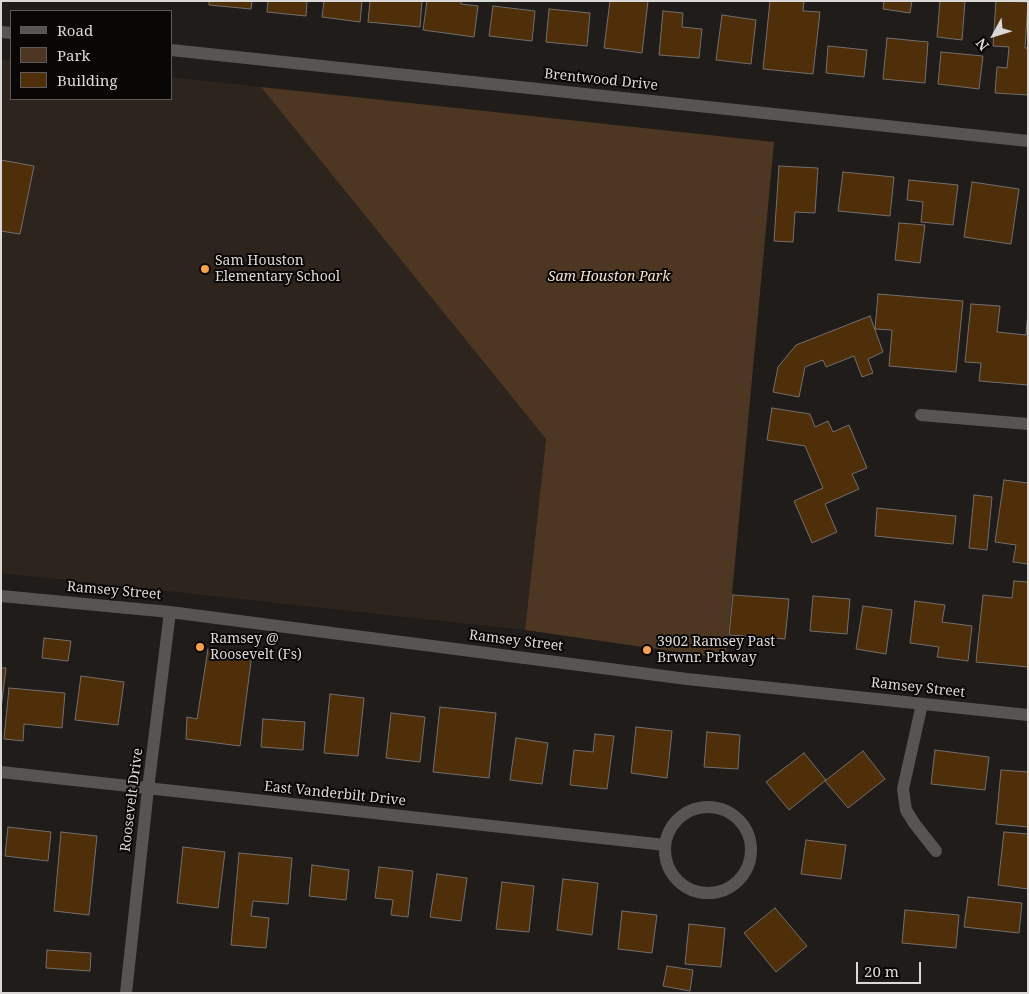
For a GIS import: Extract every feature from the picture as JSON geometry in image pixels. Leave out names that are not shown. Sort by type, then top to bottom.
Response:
[{"type":"street","name":"Brentwood Drive","points":[[172,50],[1028,141]]},
{"type":"street","points":[[921,415],[1028,424]]},
{"type":"street","name":"Ramsey Street","points":[[1,596],[170,612],[688,679],[1028,715]]},
{"type":"street","name":"Roosevelt Drive","points":[[126,993],[148,789],[170,612]]},
{"type":"street","points":[[922,704],[903,789],[906,810],[936,852]]},
{"type":"street","name":"East Vanderbilt Drive","points":[[1,772],[665,845]]},
{"type":"street","points":[[706,806],[719,808],[740,820],[747,830],[751,854],[748,866],[733,885],[722,890],[698,891],[686,886],[677,879],[670,869],[665,845],[668,833],[674,822],[694,809],[706,806]]},
{"type":"shaded area","name":"Sam Houston Elementary School","points":[[1,59],[10,60],[10,100],[172,100],[172,77],[261,87],[546,439],[525,630],[1,573]]},
{"type":"green space","name":"Sam Houston Park","points":[[261,87],[774,142],[726,659],[525,630],[546,439]]},
{"type":"building","points":[[209,1],[252,1],[251,9],[209,5]]},
{"type":"building","points":[[268,1],[307,1],[306,16],[267,12]]},
{"type":"building","points":[[324,1],[362,1],[360,22],[322,17]]},
{"type":"building","points":[[370,1],[422,1],[420,27],[368,22]]},
{"type":"building","points":[[427,1],[461,1],[461,4],[478,6],[474,37],[423,30]]},
{"type":"building","points":[[610,1],[648,1],[642,53],[604,48]]},
{"type":"building","points":[[770,1],[804,1],[803,11],[820,12],[813,74],[763,69]]},
{"type":"building","points":[[884,1],[912,1],[910,13],[883,9]]},
{"type":"building","points":[[940,1],[965,1],[962,40],[937,37]]},
{"type":"building","points":[[996,1],[1028,2],[1025,48],[1028,48],[1028,95],[995,93],[997,67],[1007,68],[1009,47],[993,46]]},
{"type":"building","points":[[493,6],[535,11],[532,41],[489,36]]},
{"type":"building","points":[[549,9],[590,13],[587,46],[546,42]]},
{"type":"building","points":[[663,11],[683,13],[682,27],[702,29],[699,58],[659,55]]},
{"type":"building","points":[[722,15],[756,20],[751,64],[716,60]]},
{"type":"building","points":[[887,38],[928,42],[925,83],[883,79]]},
{"type":"building","points":[[828,46],[867,50],[864,77],[826,73]]},
{"type":"building","points":[[941,52],[983,56],[979,89],[938,84]]},
{"type":"building","points":[[1,160],[34,166],[20,234],[1,231]]},
{"type":"building","points":[[779,166],[818,168],[815,213],[795,212],[793,242],[774,241]]},
{"type":"building","points":[[843,172],[894,177],[890,216],[838,211]]},
{"type":"building","points":[[909,180],[958,185],[953,225],[921,222],[923,202],[907,200]]},
{"type":"building","points":[[972,182],[1019,189],[1011,244],[964,237]]},
{"type":"building","points":[[899,223],[925,225],[920,263],[895,260]]},
{"type":"building","points":[[878,294],[963,301],[956,372],[889,366],[892,330],[875,329]]},
{"type":"building","points":[[971,304],[1000,306],[997,332],[1026,335],[1028,312],[1028,385],[979,381],[981,363],[965,362]]},
{"type":"building","points":[[870,316],[883,352],[868,359],[873,373],[862,377],[854,356],[826,367],[823,360],[805,367],[799,397],[773,392],[778,367],[796,345]]},
{"type":"building","points":[[772,408],[810,414],[815,427],[828,421],[833,432],[849,425],[867,468],[852,474],[859,489],[825,504],[837,532],[812,543],[794,501],[823,488],[805,446],[767,440]]},
{"type":"building","points":[[1004,480],[1028,483],[1028,564],[1013,562],[1016,545],[995,542]]},
{"type":"building","points":[[974,495],[992,497],[987,550],[969,548]]},
{"type":"building","points":[[877,508],[956,516],[953,544],[875,536]]},
{"type":"building","points":[[1014,581],[1028,582],[1028,667],[976,662],[983,595],[1012,598]]},
{"type":"building","points":[[733,595],[789,599],[785,639],[729,635]]},
{"type":"building","points":[[813,596],[850,599],[847,634],[810,631]]},
{"type":"building","points":[[915,601],[945,605],[942,622],[972,626],[968,661],[937,657],[939,647],[910,643]]},
{"type":"building","points":[[863,606],[892,610],[886,654],[856,649]]},
{"type":"building","points":[[44,638],[71,641],[68,661],[42,658]]},
{"type":"building","points":[[208,649],[252,654],[240,746],[186,739],[187,717],[197,719]]},
{"type":"building","points":[[1,668],[6,668],[1,709]]},
{"type":"building","points":[[81,676],[124,682],[118,725],[75,720]]},
{"type":"building","points":[[9,688],[65,693],[62,728],[24,724],[23,741],[4,739]]},
{"type":"building","points":[[330,694],[364,698],[358,756],[324,753]]},
{"type":"building","points":[[440,707],[496,713],[489,778],[433,772]]},
{"type":"building","points":[[391,713],[425,717],[420,762],[386,758]]},
{"type":"building","points":[[263,719],[305,722],[303,750],[261,747]]},
{"type":"building","points":[[636,727],[672,731],[667,778],[631,773]]},
{"type":"building","points":[[707,732],[740,735],[738,769],[704,767]]},
{"type":"building","points":[[595,734],[614,736],[607,789],[570,785],[574,750],[593,752]]},
{"type":"building","points":[[516,738],[548,743],[542,784],[510,780]]},
{"type":"building","points":[[935,750],[989,757],[985,790],[931,784]]},
{"type":"building","points":[[863,751],[885,779],[848,808],[825,781]]},
{"type":"building","points":[[804,753],[826,780],[789,810],[766,782]]},
{"type":"building","points":[[1001,770],[1028,772],[1028,827],[996,824]]},
{"type":"building","points":[[8,827],[51,832],[48,861],[5,856]]},
{"type":"building","points":[[61,832],[97,836],[89,915],[54,911]]},
{"type":"building","points":[[1004,832],[1028,834],[1028,889],[998,885]]},
{"type":"building","points":[[806,840],[846,845],[841,879],[801,874]]},
{"type":"building","points":[[183,847],[225,852],[218,908],[177,903]]},
{"type":"building","points":[[239,853],[292,858],[288,904],[253,901],[251,916],[269,918],[266,948],[231,945]]},
{"type":"building","points":[[312,865],[349,870],[346,900],[309,896]]},
{"type":"building","points":[[379,867],[413,871],[408,917],[391,915],[393,900],[375,898]]},
{"type":"building","points":[[437,874],[467,878],[461,921],[430,917]]},
{"type":"building","points":[[563,879],[598,883],[592,935],[557,930]]},
{"type":"building","points":[[502,882],[534,886],[529,932],[496,929]]},
{"type":"building","points":[[968,897],[1022,903],[1019,933],[964,927]]},
{"type":"building","points":[[775,908],[807,946],[776,972],[744,933]]},
{"type":"building","points":[[905,910],[959,915],[956,948],[902,943]]},
{"type":"building","points":[[622,911],[657,915],[652,953],[618,949]]},
{"type":"building","points":[[689,924],[725,928],[721,967],[685,964]]},
{"type":"building","points":[[47,950],[91,953],[90,971],[46,968]]},
{"type":"building","points":[[667,966],[693,970],[690,991],[663,986]]},
{"type":"place","name":"Sam Houston Elementary School","points":[[205,269]]},
{"type":"place","name":"Ramsey @ Roosevelt (Fs)","points":[[200,647]]},
{"type":"place","name":"3902 Ramsey Past Brwnr. Prkway","points":[[647,650]]}]
